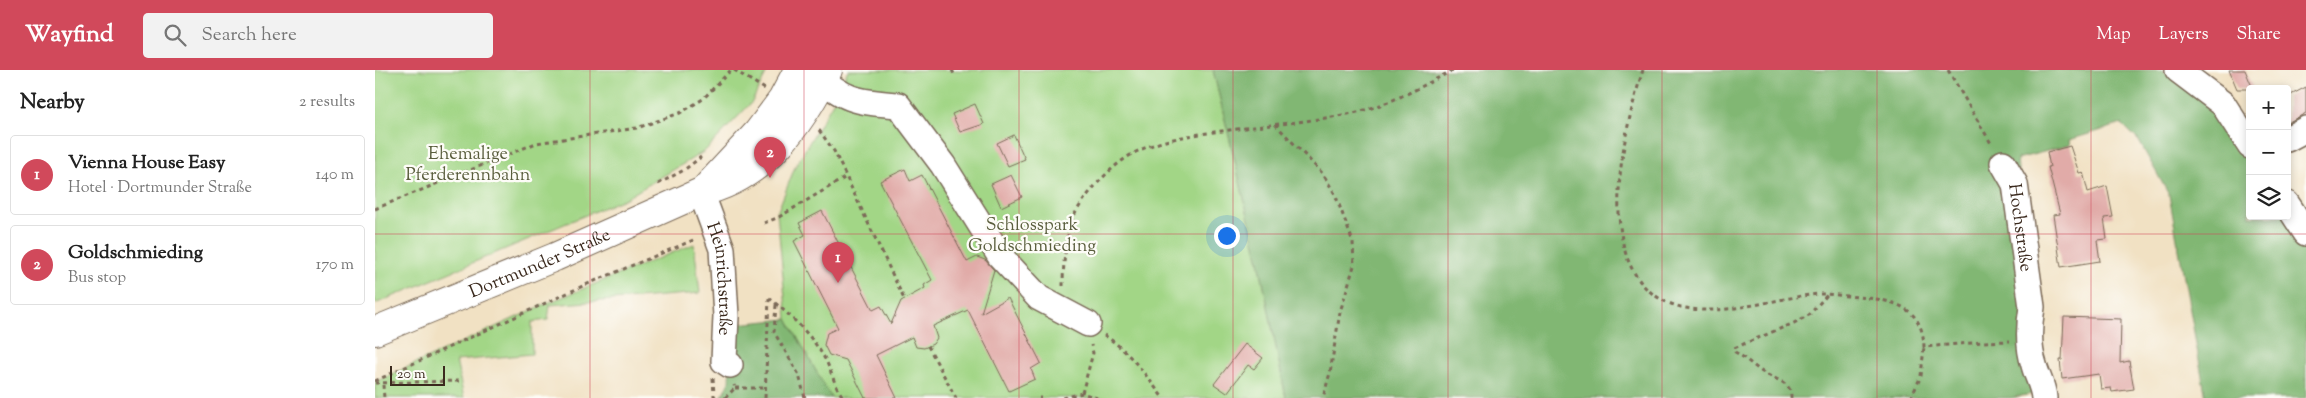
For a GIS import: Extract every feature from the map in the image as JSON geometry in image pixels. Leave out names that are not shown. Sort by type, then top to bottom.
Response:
[{"type":"main road","name":"Dortmunder Straße","points":[[701,192],[758,132],[782,100],[798,70]]},
{"type":"main road","name":"Dortmunder Straße","points":[[375,331],[555,257],[701,192],[725,187],[760,165],[776,149],[803,114],[825,76]]},
{"type":"street","points":[[2179,70],[2223,104],[2246,140]]},
{"type":"street","name":"Dortmunder Straße","points":[[825,76],[861,102],[898,104],[943,165],[1000,256],[1039,298],[1088,324]]},
{"type":"street","points":[[2291,137],[2306,129]]},
{"type":"street","points":[[2291,150],[2306,142]]},
{"type":"street","name":"Hochstraße","points":[[2003,163],[2015,184],[2032,307],[2029,326],[2034,365],[2043,385],[2045,398]]},
{"type":"street","name":"Heinrichstraße","points":[[701,192],[721,249],[726,316],[724,361],[732,377]]},
{"type":"street","points":[[2291,210],[2306,233]]},
{"type":"path","points":[[375,209],[536,143],[637,128],[680,113],[703,99],[733,70],[766,89],[763,95]]},
{"type":"path","points":[[952,70],[955,76]]},
{"type":"path","points":[[1065,294],[1063,286],[1064,263],[1075,213],[1092,190],[1114,168],[1134,153],[1179,137],[1312,120],[1355,112],[1404,96],[1453,70]]},
{"type":"path","points":[[1643,70],[1629,116],[1618,185],[1622,241],[1632,271],[1650,291],[1673,305],[1697,309],[1723,309],[1803,296],[1827,295],[1889,300],[1900,305],[1909,312],[1918,324],[1924,338],[1921,376],[1911,398]]},
{"type":"path","name":"Hochstraße","points":[[1948,70],[2003,163]]},
{"type":"path","points":[[1274,124],[1323,174],[1335,194],[1353,242],[1354,266],[1340,312],[1323,398]]},
{"type":"path","points":[[815,125],[834,151],[904,299]]},
{"type":"path","points":[[651,188],[684,170],[707,153]]},
{"type":"path","points":[[764,223],[779,217],[846,177]]},
{"type":"path","points":[[375,382],[585,285],[695,240],[711,218]]},
{"type":"path","points":[[1791,398],[1791,392],[1787,386],[1763,373],[1752,362],[1735,352],[1734,348],[1801,319],[1827,295]]},
{"type":"path","points":[[765,398],[769,298],[808,335],[825,359],[835,384],[844,398]]},
{"type":"path","points":[[777,304],[774,332],[799,375],[805,398]]},
{"type":"path","points":[[1082,393],[1093,353],[1088,324]]},
{"type":"path","points":[[1088,324],[1117,343],[1163,398]]},
{"type":"path","points":[[1924,347],[1983,342],[2031,342]]},
{"type":"path","points":[[928,346],[955,398]]},
{"type":"path","points":[[732,377],[765,388]]},
{"type":"path","points":[[375,382],[383,385],[460,381]]},
{"type":"path","points":[[383,385],[384,398]]},
{"type":"path","points":[[1063,398],[1082,393],[1097,398]]},
{"type":"green space","name":"Ehemalige Pferderennbahn","points":[[375,70],[768,70],[752,102],[705,151],[626,198],[375,304]]},
{"type":"green space","name":"Schlosspark Goldschmieding","points":[[848,70],[1213,70],[1259,261],[1286,398],[831,398],[787,319],[777,213],[795,167],[833,102]]},
{"type":"green space","points":[[1213,70],[2162,70],[2216,111],[2246,157],[2246,220],[2287,220],[2306,251],[2306,398],[2206,398],[2169,195],[2139,141],[2122,124],[2069,140],[2070,145],[2017,159],[2037,393],[2011,398],[1286,398],[1259,261]]},
{"type":"green space","points":[[694,244],[700,293],[550,305],[548,320],[532,322],[532,354],[456,361],[464,398],[375,398],[375,382],[550,302]]},
{"type":"green space","points":[[787,319],[831,398],[721,398],[730,380],[727,325]]},
{"type":"building","points":[[2229,70],[2245,70],[2251,85],[2246,85],[2246,89],[2237,89]]},
{"type":"building","points":[[2306,87],[2306,113],[2291,121],[2291,95]]},
{"type":"building","points":[[975,104],[984,124],[960,132],[952,114]]},
{"type":"building","points":[[1014,135],[1025,159],[1008,166],[997,143]]},
{"type":"building","points":[[2070,146],[2079,173],[2083,172],[2088,192],[2107,186],[2113,217],[2104,218],[2107,239],[2097,240],[2100,261],[2061,267],[2053,215],[2060,214],[2048,167],[2050,167],[2047,152]]},
{"type":"building","points":[[905,169],[910,181],[922,175],[967,262],[977,257],[985,260],[994,270],[981,313],[1008,298],[1041,363],[1031,369],[1035,379],[1009,391],[968,310],[933,326],[937,338],[933,344],[924,348],[916,347],[912,337],[876,355],[897,398],[865,398],[846,360],[829,355],[824,345],[827,333],[838,328],[794,241],[805,235],[799,223],[822,211],[873,310],[881,306],[891,324],[901,301],[925,288],[924,285],[932,280],[880,181]]},
{"type":"building","points":[[1011,175],[1022,197],[1001,207],[991,184]]},
{"type":"building","points":[[2064,317],[2121,319],[2120,363],[2129,361],[2134,389],[2112,392],[2111,388],[2101,389],[2099,374],[2062,379],[2060,360],[2062,360]]},
{"type":"building","points":[[1245,344],[1263,358],[1254,369],[1248,365],[1227,393],[1214,384]]},
{"type":"place","name":"Goldschmieding","points":[[770,178]]},
{"type":"place","name":"Vienna House Easy","points":[[838,283]]}]
